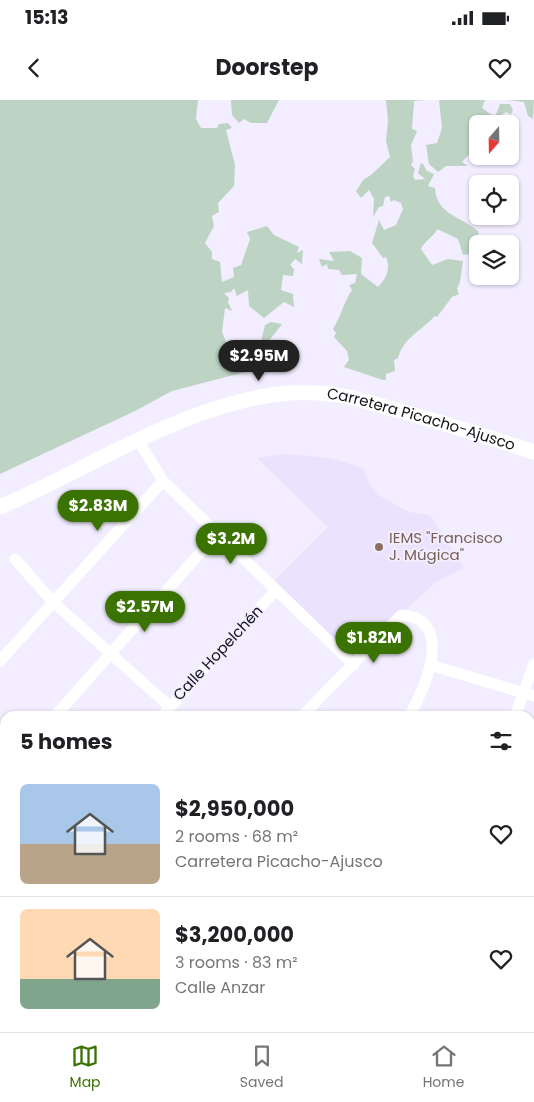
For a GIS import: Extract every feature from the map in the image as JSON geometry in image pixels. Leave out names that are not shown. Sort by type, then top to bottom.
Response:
[{"type":"main road","name":"Carretera Picacho-Ajusco","points":[[0,507],[28,496],[138,440],[209,411],[274,394],[318,393],[378,404],[534,452]]},
{"type":"street","points":[[138,440],[164,481],[354,665]]},
{"type":"street","points":[[0,661],[164,481]]},
{"type":"street","points":[[58,711],[217,534]]},
{"type":"street","points":[[15,559],[52,602],[169,706]]},
{"type":"street","name":"Calle Hopelchén","points":[[166,711],[276,590]]},
{"type":"street","points":[[307,711],[401,615],[412,616],[428,629],[433,646],[430,665],[418,702],[412,711]]},
{"type":"street","points":[[518,711],[529,694],[534,664]]},
{"type":"street","points":[[430,665],[529,694]]},
{"type":"shaded area","name":"IEMS \"Francisco J. Múgica\"","points":[[285,454],[331,458],[363,468],[370,485],[380,496],[409,512],[430,515],[464,568],[436,582],[401,614],[354,664],[272,583],[328,527],[257,458]]},
{"type":"green space","points":[[0,100],[198,100],[196,119],[201,128],[217,128],[219,124],[228,123],[232,128],[226,130],[235,165],[234,186],[218,203],[219,212],[212,216],[214,226],[205,243],[212,252],[212,259],[220,262],[222,282],[234,277],[233,268],[241,265],[250,239],[247,232],[267,226],[274,235],[299,247],[297,253],[303,250],[302,264],[295,259],[290,265],[294,269],[293,276],[283,275],[281,290],[293,294],[294,307],[284,302],[264,318],[249,306],[248,290],[237,296],[234,288],[231,292],[224,293],[229,298],[228,302],[232,311],[225,308],[222,332],[227,344],[236,346],[245,358],[253,355],[263,358],[259,350],[265,325],[271,322],[282,324],[268,342],[279,353],[280,363],[172,391],[135,411],[0,474]]},
{"type":"green space","points":[[231,100],[279,100],[267,123],[251,123],[244,119],[239,123],[232,115]]},
{"type":"green space","points":[[386,100],[424,100],[414,101],[412,129],[417,131],[411,145],[413,161],[411,165],[415,169],[413,176],[415,180],[425,179],[418,173],[421,163],[423,164],[427,171],[434,174],[428,186],[435,188],[440,204],[445,210],[479,232],[478,235],[469,235],[469,254],[463,255],[458,239],[437,229],[421,249],[432,265],[448,259],[463,261],[457,289],[459,294],[452,297],[437,317],[435,316],[408,340],[400,351],[398,358],[394,360],[395,371],[386,374],[386,380],[383,380],[344,367],[349,360],[347,351],[334,337],[336,333],[333,329],[352,290],[349,285],[355,283],[357,274],[342,275],[339,270],[328,269],[327,264],[322,267],[319,259],[334,261],[329,252],[350,251],[362,258],[361,274],[378,287],[385,277],[388,270],[386,257],[383,258],[372,243],[379,220],[384,230],[396,225],[403,209],[401,203],[394,200],[391,202],[389,196],[385,197],[383,206],[379,207],[373,217],[374,199],[369,190],[361,198],[356,191],[363,180],[390,157],[386,141],[388,120]]},
{"type":"green space","points":[[439,100],[485,100],[482,108],[492,115],[469,115],[469,155],[462,162],[468,166],[446,166],[438,172],[429,164],[426,145],[437,143],[442,128]]},
{"type":"green space","points":[[508,100],[534,100],[533,119],[528,116],[524,102]]},
{"type":"green space","points":[[500,104],[510,104],[513,110],[511,114],[506,112],[496,115]]},
{"type":"place","name":"IEMS \"Francisco J. Múgica\"","points":[[379,547]]}]
